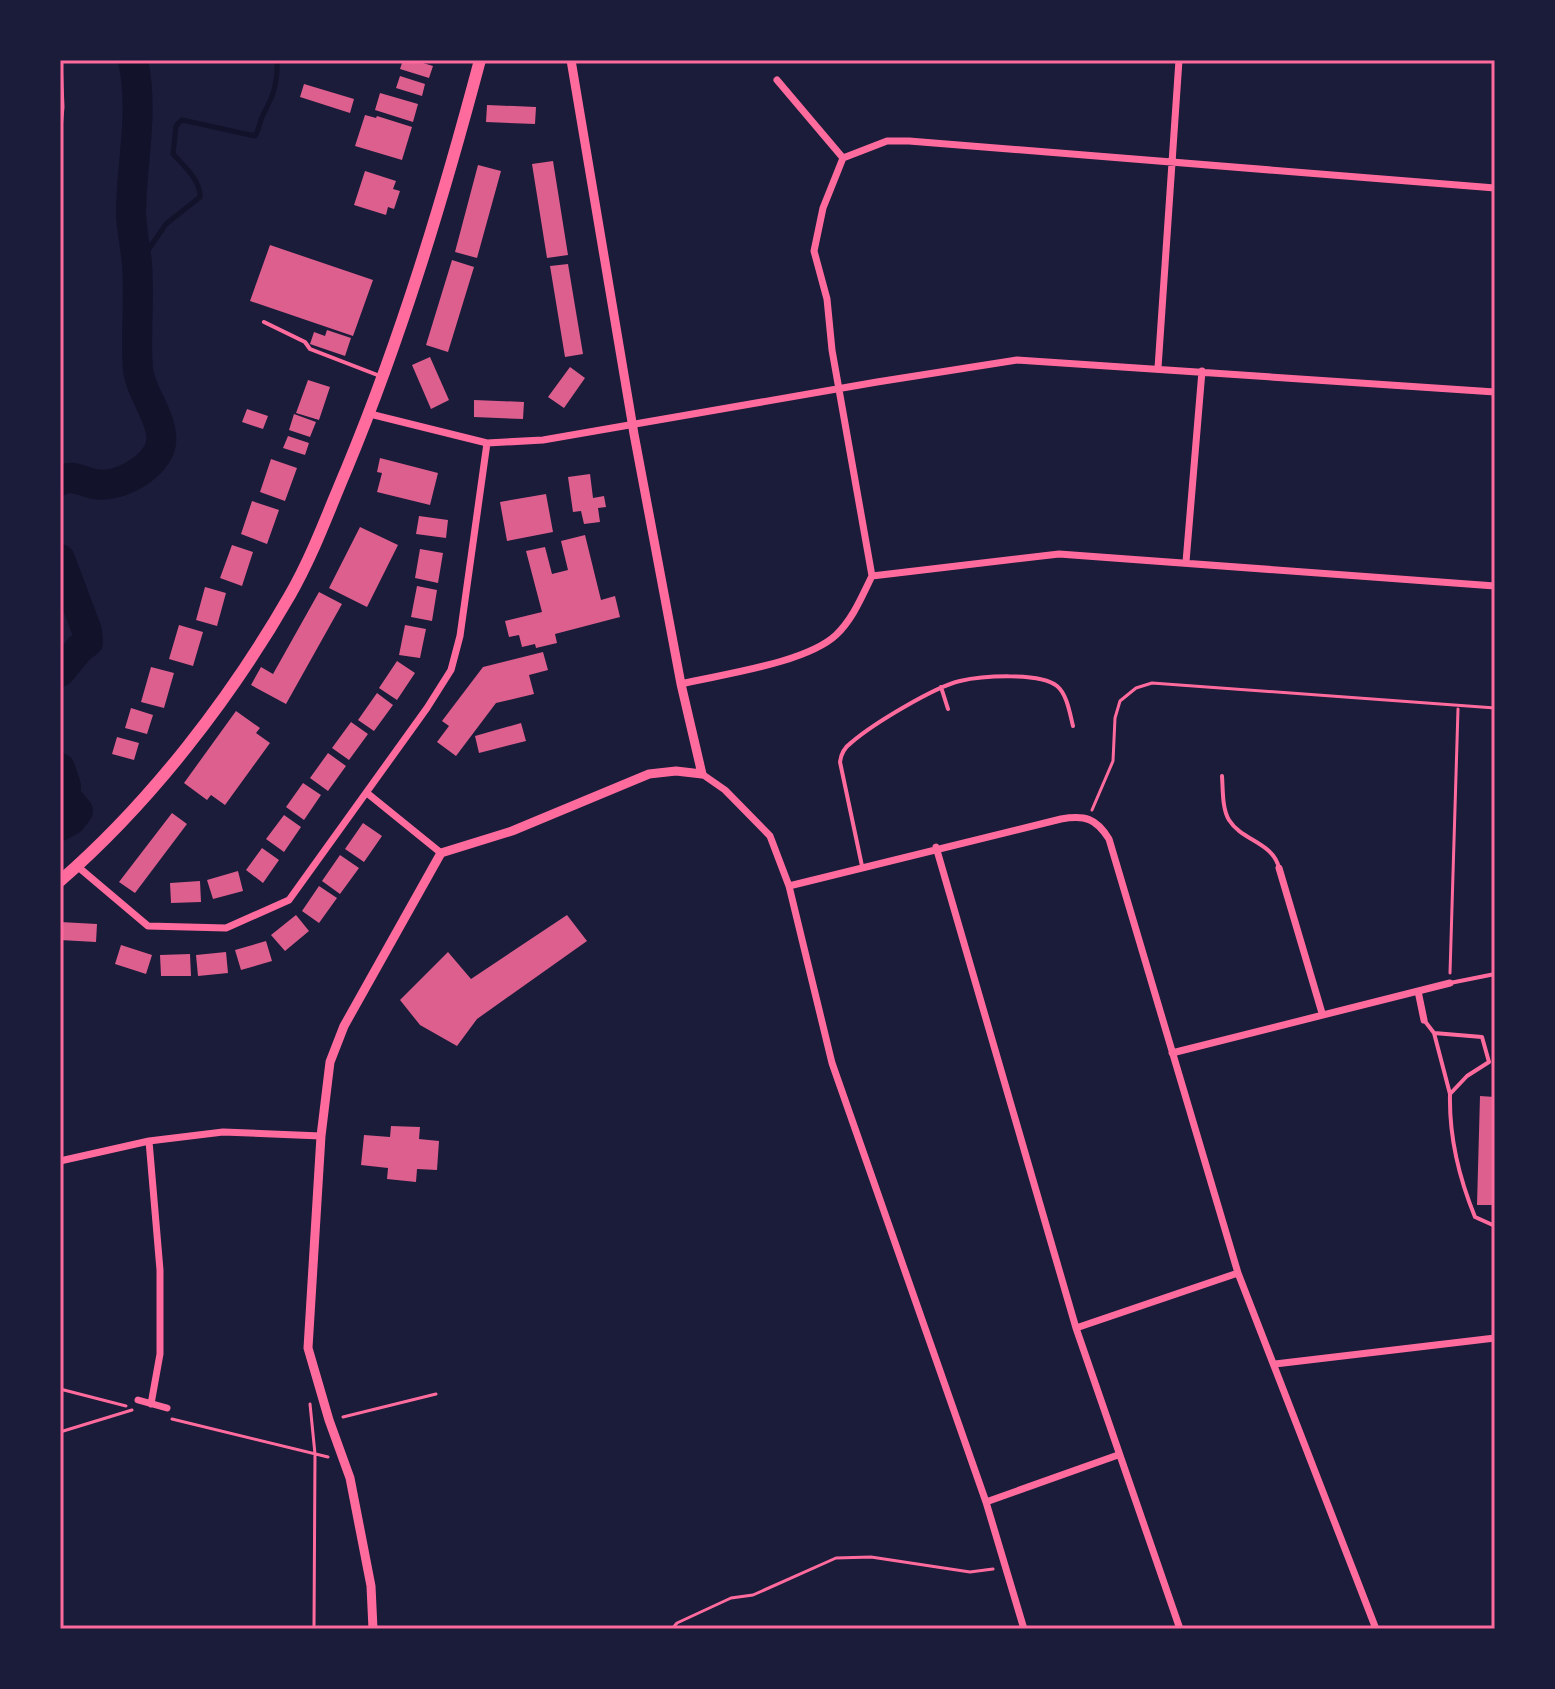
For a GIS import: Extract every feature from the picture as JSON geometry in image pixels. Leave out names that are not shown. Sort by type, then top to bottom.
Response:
[{"type":"main road","points":[[60,881],[171,766],[249,659],[291,593],[370,414],[421,268],[480,60]]},
{"type":"street","points":[[571,60],[632,425],[681,684],[702,774]]},
{"type":"street","points":[[1158,368],[1179,60]]},
{"type":"street","points":[[777,80],[843,158]]},
{"type":"street","points":[[681,684],[809,653],[836,635],[855,612],[872,576],[827,299],[814,251],[823,208],[843,158],[887,141],[1495,188]]},
{"type":"street","points":[[370,414],[487,443],[543,440],[1017,360],[1495,392]]},
{"type":"street","points":[[1186,562],[1202,371]]},
{"type":"street","points":[[77,866],[148,926],[226,928],[289,900],[443,686],[451,670],[460,636],[487,443]]},
{"type":"street","points":[[872,576],[1059,554],[1495,586]]},
{"type":"street","points":[[373,1629],[371,1586],[350,1478],[308,1348],[321,1136],[330,1062],[344,1026],[441,853],[512,831],[649,774],[676,771],[702,774],[725,790],[770,836],[789,886],[832,1063],[986,1502],[1024,1629]]},
{"type":"street","points":[[367,793],[441,853]]},
{"type":"street","points":[[789,886],[936,847],[1061,819],[1089,817],[1100,825],[1109,839],[1238,1273],[1376,1629]]},
{"type":"street","points":[[936,847],[1076,1328],[1180,1629]]},
{"type":"street","points":[[1279,868],[1322,1013]]},
{"type":"street","points":[[1172,1053],[1450,983]]},
{"type":"street","points":[[1418,991],[1424,1020]]},
{"type":"street","points":[[60,1161],[149,1141],[223,1132],[321,1136]]},
{"type":"street","points":[[149,1141],[160,1298],[160,1354],[151,1404]]},
{"type":"street","points":[[1076,1328],[1238,1273]]},
{"type":"street","points":[[1275,1364],[1495,1338]]},
{"type":"street","points":[[137,1404],[167,1408]]},
{"type":"street","points":[[986,1502],[1118,1455]]},
{"type":"lane","points":[[264,322],[305,342],[310,349],[383,377]]},
{"type":"lane","points":[[862,866],[840,771],[841,754],[854,740],[941,687],[985,677],[1047,681],[1063,694],[1073,726]]},
{"type":"lane","points":[[941,687],[948,709]]},
{"type":"lane","points":[[1222,776],[1226,817],[1241,832],[1264,845],[1277,858],[1279,868]]},
{"type":"lane","points":[[1450,983],[1495,974]]},
{"type":"lane","points":[[1424,1020],[1434,1033],[1450,1094],[1449,1125],[1464,1190],[1475,1217],[1495,1226]]},
{"type":"lane","points":[[1434,1033],[1482,1037],[1489,1062],[1467,1076],[1450,1094]]},
{"type":"path","points":[[60,139],[63,107],[61,60]]},
{"type":"path","points":[[1089,817],[1113,761],[1115,718],[1120,701],[1136,688],[1152,683],[1495,708]]},
{"type":"path","points":[[1450,983],[1458,707]]},
{"type":"path","points":[[314,1629],[315,1454],[309,1405],[319,1387]]},
{"type":"path","points":[[60,1389],[137,1404]]},
{"type":"path","points":[[329,1420],[436,1394]]},
{"type":"path","points":[[60,1432],[137,1404]]},
{"type":"path","points":[[164,1417],[344,1461]]},
{"type":"path","points":[[672,1629],[677,1623],[717,1604],[731,1598],[753,1595],[836,1558],[871,1557],[970,1572],[1005,1566]]},
{"type":"building","points":[[403,60],[433,66],[429,78],[400,69]]},
{"type":"building","points":[[400,76],[425,84],[422,96],[396,88]]},
{"type":"building","points":[[304,84],[354,99],[350,113],[300,97]]},
{"type":"building","points":[[380,93],[418,104],[413,122],[375,110]]},
{"type":"building","points":[[487,105],[536,107],[535,124],[486,122]]},
{"type":"building","points":[[365,115],[412,127],[402,160],[355,146]]},
{"type":"building","points":[[553,161],[568,255],[547,258],[532,164]]},
{"type":"building","points":[[478,165],[501,171],[477,258],[455,252]]},
{"type":"building","points":[[365,171],[396,181],[393,189],[400,191],[394,209],[388,207],[386,215],[354,205]]},
{"type":"building","points":[[270,245],[373,280],[353,336],[250,301]]},
{"type":"building","points":[[452,260],[474,267],[448,352],[426,345]]},
{"type":"building","points":[[568,264],[583,354],[565,357],[550,266]]},
{"type":"building","points":[[327,330],[351,338],[345,356],[310,344],[314,332],[325,336]]},
{"type":"building","points":[[430,357],[449,400],[431,409],[412,365]]},
{"type":"building","points":[[570,367],[585,378],[564,408],[548,397]]},
{"type":"building","points":[[308,380],[330,387],[319,420],[296,413]]},
{"type":"building","points":[[474,400],[524,402],[523,419],[474,417]]},
{"type":"building","points":[[247,409],[268,416],[263,429],[242,422]]},
{"type":"building","points":[[294,414],[316,422],[310,437],[289,430]]},
{"type":"building","points":[[288,436],[309,443],[305,455],[283,448]]},
{"type":"building","points":[[380,458],[438,473],[430,505],[377,492],[382,473],[377,472]]},
{"type":"building","points":[[271,459],[297,468],[285,501],[260,492]]},
{"type":"building","points":[[590,474],[593,498],[604,496],[606,507],[598,508],[600,522],[584,524],[581,511],[573,512],[568,477]]},
{"type":"building","points":[[546,494],[553,532],[507,541],[500,502]]},
{"type":"building","points":[[252,501],[279,510],[267,544],[241,534]]},
{"type":"building","points":[[419,516],[448,520],[446,538],[416,534]]},
{"type":"building","points":[[360,527],[398,545],[367,607],[329,588]]},
{"type":"building","points":[[585,535],[601,600],[615,596],[620,617],[555,634],[557,643],[536,648],[535,644],[522,647],[519,635],[509,637],[505,621],[542,612],[526,551],[545,547],[552,574],[568,570],[561,541]]},
{"type":"building","points":[[232,545],[253,552],[242,586],[220,578]]},
{"type":"building","points":[[420,549],[443,553],[438,583],[415,578]]},
{"type":"building","points":[[417,586],[437,590],[432,621],[411,617]]},
{"type":"building","points":[[205,587],[226,593],[217,626],[196,620]]},
{"type":"building","points":[[319,592],[342,604],[286,704],[251,685],[261,667],[273,674]]},
{"type":"building","points":[[179,625],[203,632],[193,666],[169,659]]},
{"type":"building","points":[[405,625],[426,629],[420,658],[399,655]]},
{"type":"building","points":[[543,652],[548,670],[529,675],[534,694],[496,703],[456,756],[437,742],[449,726],[442,721],[483,667]]},
{"type":"building","points":[[397,661],[415,673],[397,700],[379,688]]},
{"type":"building","points":[[151,667],[174,673],[164,708],[141,702]]},
{"type":"building","points":[[377,693],[393,705],[374,731],[358,720]]},
{"type":"building","points":[[131,708],[153,715],[147,734],[125,728]]},
{"type":"building","points":[[236,711],[260,728],[256,733],[270,743],[225,805],[211,795],[207,800],[184,783]]},
{"type":"building","points":[[351,722],[368,734],[349,760],[332,748]]},
{"type":"building","points":[[521,723],[526,741],[479,753],[475,736]]},
{"type":"building","points":[[117,737],[139,743],[134,760],[112,754]]},
{"type":"building","points":[[328,753],[346,766],[328,791],[310,778]]},
{"type":"building","points":[[303,783],[321,795],[304,820],[286,807]]},
{"type":"building","points":[[172,813],[187,824],[135,893],[119,882]]},
{"type":"building","points":[[284,815],[301,827],[284,852],[266,839]]},
{"type":"building","points":[[363,823],[382,836],[364,862],[345,849]]},
{"type":"building","points":[[262,848],[279,860],[263,883],[246,870]]},
{"type":"building","points":[[340,855],[359,868],[340,894],[322,881]]},
{"type":"building","points":[[238,871],[243,891],[213,899],[207,880]]},
{"type":"building","points":[[200,881],[201,902],[171,903],[170,883]]},
{"type":"building","points":[[319,886],[337,898],[319,923],[302,911]]},
{"type":"building","points":[[296,915],[309,931],[285,951],[271,935]]},
{"type":"building","points":[[567,915],[587,941],[477,1019],[457,1046],[420,1025],[400,1000],[448,952],[471,979]]},
{"type":"building","points":[[60,922],[97,924],[96,942],[60,940]]},
{"type":"building","points":[[266,941],[272,961],[241,970],[235,950]]},
{"type":"building","points":[[121,945],[152,955],[146,974],[115,964]]},
{"type":"building","points":[[226,952],[228,973],[198,976],[196,955]]},
{"type":"building","points":[[190,954],[191,976],[161,976],[160,955]]},
{"type":"building","points":[[1480,1096],[1495,1097],[1495,1205],[1477,1205]]},
{"type":"building","points":[[391,1126],[420,1127],[419,1139],[439,1141],[437,1170],[417,1169],[416,1182],[387,1179],[388,1168],[361,1165],[364,1135],[390,1137]]},
{"type":"waterway","points":[[60,481],[72,478],[103,485],[129,478],[152,461],[161,444],[159,423],[138,369],[138,278],[131,211],[137,117],[133,60]]},
{"type":"waterway","points":[[137,266],[166,224],[200,197],[195,180],[173,154],[176,126],[182,120],[255,136],[275,87],[277,60]]},
{"type":"waterway","points":[[60,559],[87,631],[88,642],[60,672]]},
{"type":"waterway","points":[[60,768],[66,786],[65,795],[78,811],[71,820],[60,826]]}]
